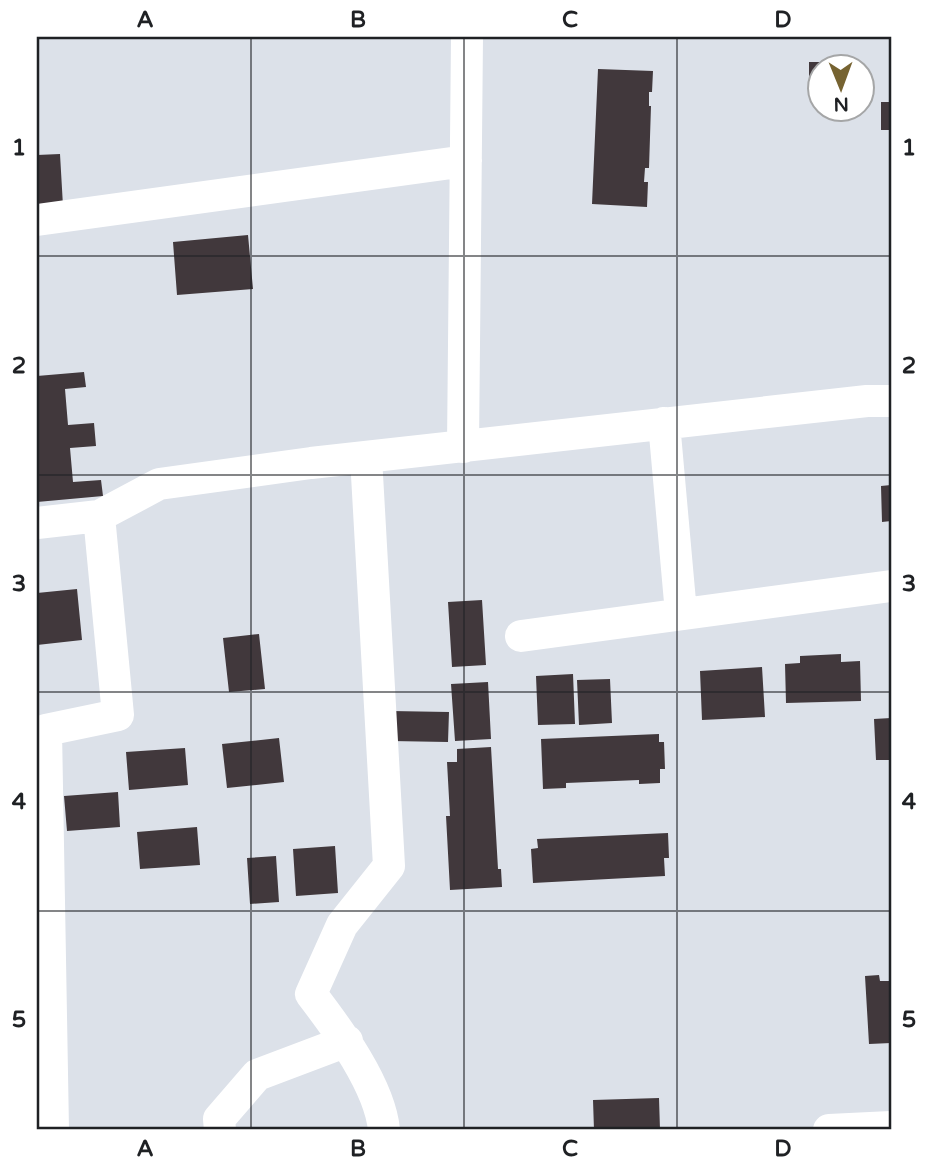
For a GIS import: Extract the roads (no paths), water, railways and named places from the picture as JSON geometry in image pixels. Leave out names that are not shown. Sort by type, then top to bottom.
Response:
[{"type":"street","points":[[463,447],[467,37]]},
{"type":"street","points":[[37,219],[466,161]]},
{"type":"street","points":[[37,523],[99,516],[159,484],[664,423],[854,402],[891,401]]},
{"type":"street","points":[[664,423],[681,613]]},
{"type":"street","points":[[366,457],[390,866],[342,925],[311,994],[346,1041],[383,1114],[384,1130]]},
{"type":"street","points":[[53,1130],[46,730],[117,715],[99,516]]},
{"type":"street","points":[[521,636],[891,586]]},
{"type":"street","points":[[220,1130],[219,1119],[257,1075],[346,1041]]},
{"type":"street","points":[[829,1130],[891,1127]]}]
